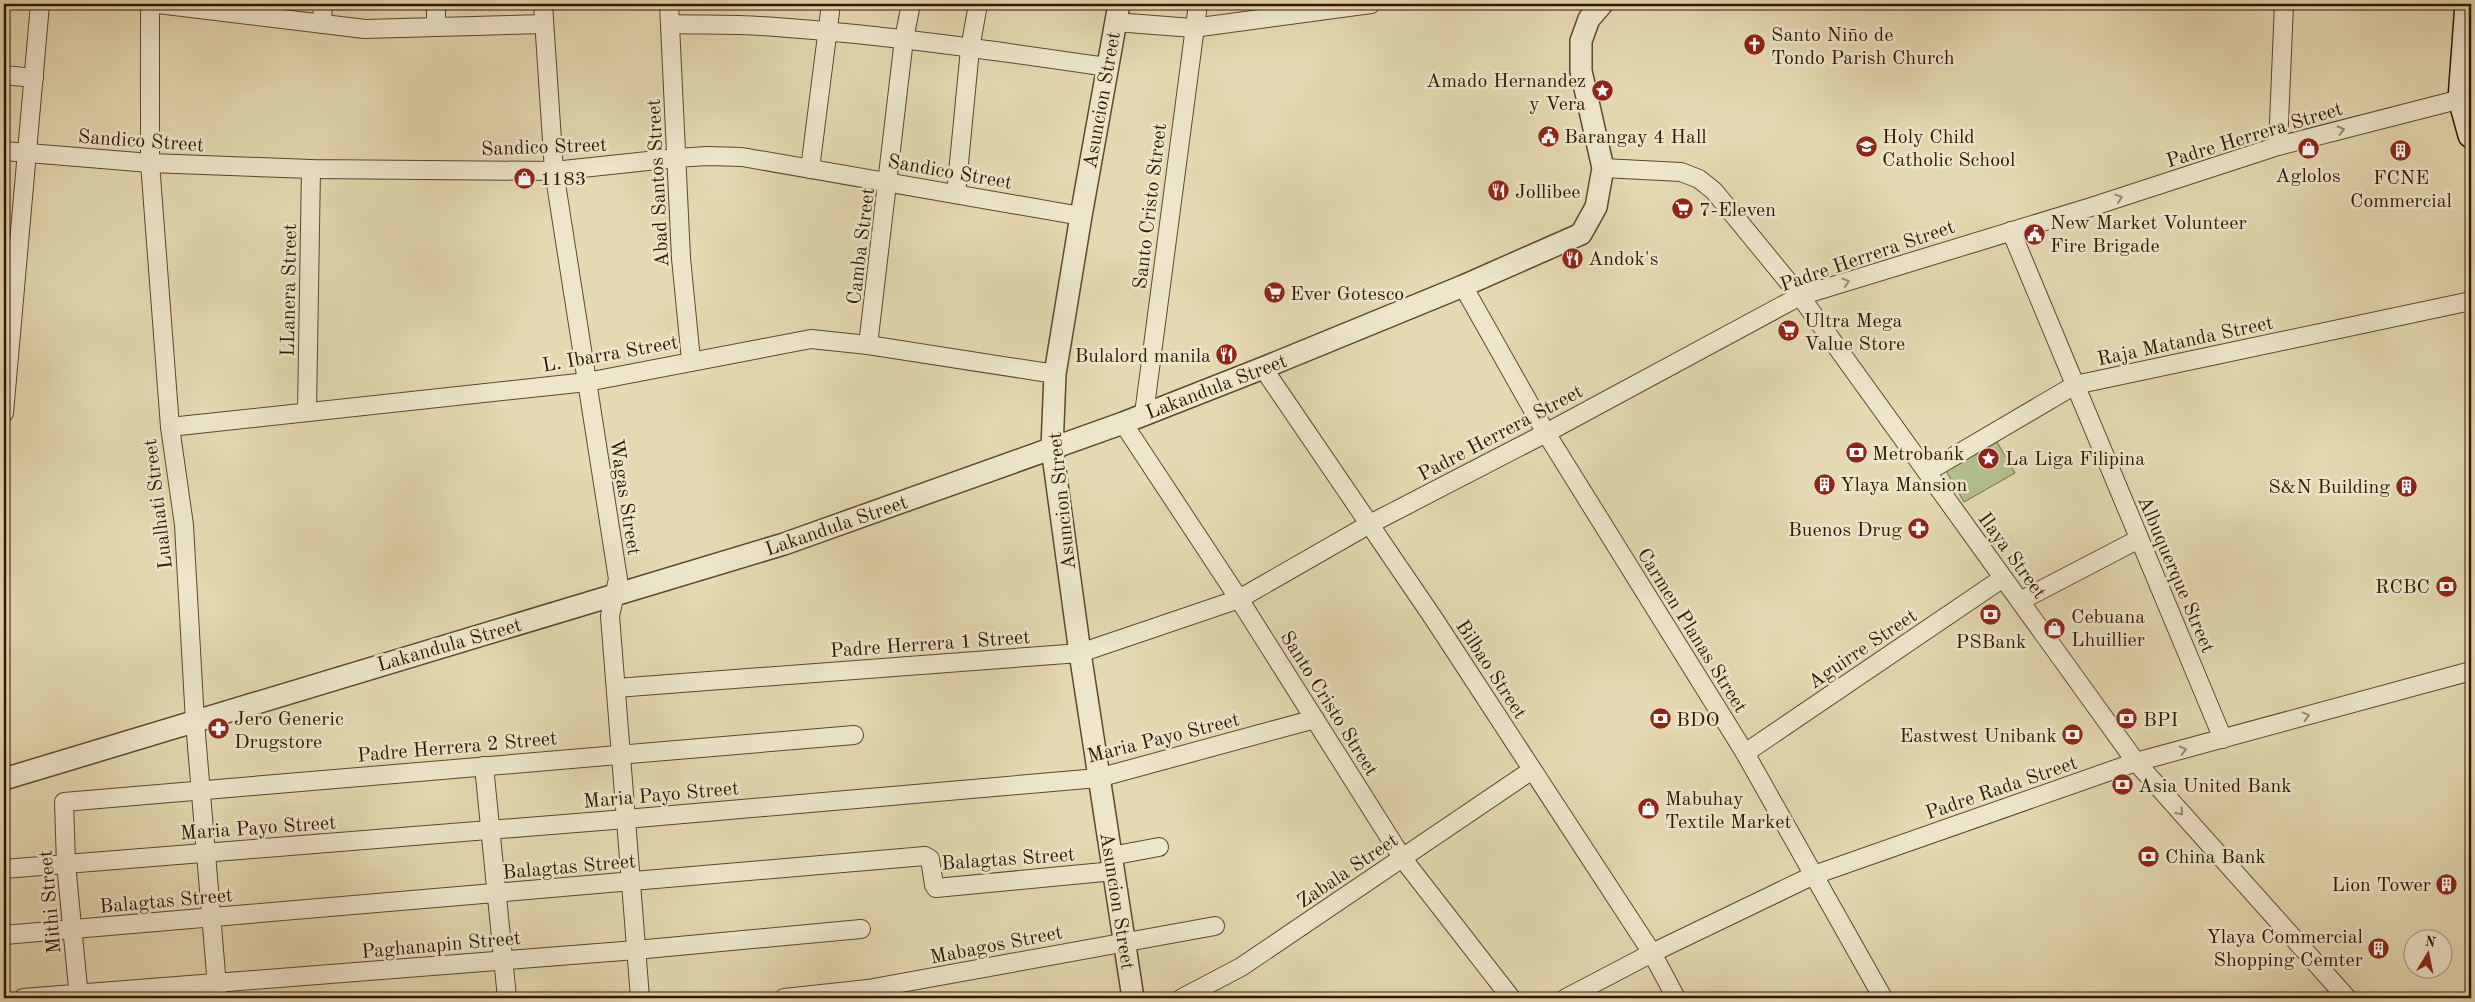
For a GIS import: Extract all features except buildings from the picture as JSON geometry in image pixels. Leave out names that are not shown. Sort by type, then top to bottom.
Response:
[{"type":"main road","points":[[2468,4],[2466,99],[2471,135]]},
{"type":"street","points":[[4,413],[11,245],[27,153],[40,4]]},
{"type":"street","name":"Lualhati Street","points":[[150,4],[150,164],[170,427],[184,525],[200,789],[217,990]]},
{"type":"street","points":[[158,4],[226,8],[322,24],[366,29],[544,24]]},
{"type":"street","points":[[322,4],[322,24]]},
{"type":"street","points":[[436,4],[436,27]]},
{"type":"street","name":"Wagas Street","points":[[543,4],[554,171],[618,579],[610,616],[640,998]]},
{"type":"street","name":"Abad Santos Street","points":[[669,4],[681,258],[691,360]]},
{"type":"street","points":[[810,168],[831,4]]},
{"type":"street","name":"Camba Street","points":[[868,345],[889,182],[904,39],[911,4]]},
{"type":"street","points":[[956,194],[970,49],[978,4]]},
{"type":"street","name":"Santo Cristo Street","points":[[1144,414],[1193,28],[1198,4]]},
{"type":"street","points":[[1117,13],[1193,28],[1371,4]]},
{"type":"street","points":[[1602,4],[1589,19],[1581,41],[1581,71],[1603,168]]},
{"type":"street","points":[[2278,146],[2284,4]]},
{"type":"street","name":"Asuncion Street","points":[[1117,13],[1080,216],[1055,374],[1052,448],[1098,778],[1133,998]]},
{"type":"street","points":[[670,24],[774,27],[827,31],[904,39],[1107,67]]},
{"type":"street","points":[[4,75],[34,78]]},
{"type":"street","name":"Padre Herrera Street","points":[[1239,599],[1368,525],[1546,433],[1800,296],[2091,207],[2278,146],[2466,99]]},
{"type":"street","name":"Sandico Street","points":[[4,151],[150,164],[311,169],[554,171],[676,158],[707,156],[742,157],[1080,216]]},
{"type":"street","name":"Lakandula Street","points":[[4,780],[784,544],[1123,423],[1463,286],[1581,234],[1596,207],[1603,168]]},
{"type":"street","name":"Ilaya Street","points":[[1603,168],[1681,172],[1699,179],[1714,191],[1800,296],[2136,762],[2347,998]]},
{"type":"street","name":"LLanera Street","points":[[307,411],[311,169]]},
{"type":"street","name":"Albuquerque Street","points":[[2011,231],[2223,739]]},
{"type":"street","name":"Carmen Planas Street","points":[[1463,286],[1546,433],[1745,753],[1883,998]]},
{"type":"street","name":"Raja Matanda Street","points":[[1927,472],[2075,385],[2471,301]]},
{"type":"street","name":"L. Ibarra Street","points":[[170,427],[587,382],[691,360],[811,339],[868,345],[1055,374]]},
{"type":"street","name":"Bilbao Street","points":[[1263,368],[1368,525],[1434,619],[1652,953],[1676,998]]},
{"type":"street","name":"Santo Cristo Street","points":[[1123,423],[1239,599],[1403,859],[1511,998]]},
{"type":"street","points":[[2020,601],[2139,539]]},
{"type":"street","name":"Aguirre Street","points":[[1745,753],[2003,578]]},
{"type":"street","name":"Padre Herrera 1 Street","points":[[616,688],[1080,653],[1239,599]]},
{"type":"street","name":"Padre Rada Street","points":[[1566,998],[1652,953],[1814,875],[2136,762],[2471,671]]},
{"type":"street","name":"Maria Payo Street","points":[[4,869],[626,819],[1098,778],[1315,719]]},
{"type":"street","name":"Padre Herrera 2 Street","points":[[64,802],[854,735]]},
{"type":"street","points":[[484,766],[507,998]]},
{"type":"street","name":"Zabala Street","points":[[1182,998],[1241,967],[1532,770]]},
{"type":"street","name":"Mithi Street","points":[[64,802],[71,930],[79,996]]},
{"type":"street","name":"Balagtas Street","points":[[4,935],[924,856],[930,860],[936,888],[1112,864],[1159,847]]},
{"type":"street","name":"Mabagos Street","points":[[784,998],[868,990],[1216,926]]},
{"type":"street","name":"Paghanapin Street","points":[[23,998],[217,990],[503,960],[862,930]]},
{"type":"green space","points":[[1997,442],[2015,473],[1964,502],[1946,471]]},
{"type":"place","name":"Santo Niño de Tondo Parish Church","points":[[1755,45]]},
{"type":"place","name":"Amado Hernandez y Vera","points":[[1602,91]]},
{"type":"place","name":"Barangay 4 Hall","points":[[1548,136]]},
{"type":"place","name":"Holy Child Catholic School","points":[[1866,147]]},
{"type":"place","name":"Aglolos","points":[[2308,149]]},
{"type":"place","name":"FCNE Commercial","points":[[2401,151]]},
{"type":"place","name":"1183","points":[[524,178]]},
{"type":"place","name":"Jollibee","points":[[1499,191]]},
{"type":"place","name":"7-Eleven","points":[[1683,209]]},
{"type":"place","name":"New Market Volunteer Fire Brigade","points":[[2034,234]]},
{"type":"place","name":"Andok's","points":[[1572,258]]},
{"type":"place","name":"Ever Gotesco","points":[[1274,293]]},
{"type":"place","name":"Ultra Mega Value Store","points":[[1788,331]]},
{"type":"place","name":"Bulalord manila","points":[[1227,355]]},
{"type":"place","name":"Metrobank","points":[[1856,453]]},
{"type":"place","name":"La Liga Filipina","points":[[1989,458]]},
{"type":"place","name":"Ylaya Mansion","points":[[1824,484]]},
{"type":"place","name":"S&N Building","points":[[2406,486]]},
{"type":"place","name":"Buenos Drug","points":[[1918,529]]},
{"type":"place","name":"RCBC","points":[[2446,586]]},
{"type":"place","name":"PSBank","points":[[1991,615]]},
{"type":"place","name":"Cebuana Lhuillier","points":[[2055,628]]},
{"type":"place","name":"BDO","points":[[1660,719]]},
{"type":"place","name":"BPI","points":[[2127,719]]},
{"type":"place","name":"Jero Generic Drugstore","points":[[218,729]]},
{"type":"place","name":"Eastwest Unibank","points":[[2073,735]]},
{"type":"place","name":"Asia United Bank","points":[[2122,785]]},
{"type":"place","name":"Mabuhay Textile Market","points":[[1649,809]]},
{"type":"place","name":"China Bank","points":[[2149,856]]},
{"type":"place","name":"Lion Tower","points":[[2447,884]]},
{"type":"place","name":"Ylaya Commercial Shopping Cemter","points":[[2379,948]]}]
